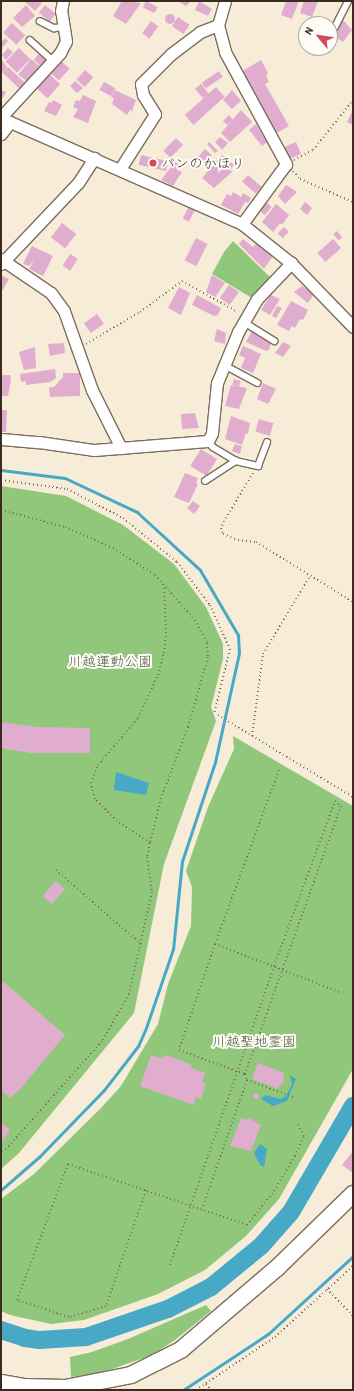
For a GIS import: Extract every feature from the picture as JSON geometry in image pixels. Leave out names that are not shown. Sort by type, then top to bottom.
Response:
[{"type":"street","points":[[1,134],[4,119],[53,61],[66,41],[65,27],[61,11],[63,1]]},
{"type":"street","points":[[225,1],[218,26],[225,52],[286,164],[242,224]]},
{"type":"street","points":[[120,169],[155,114],[143,95],[141,84],[171,54],[200,32],[218,26]]},
{"type":"street","points":[[4,119],[242,224],[271,244],[291,262],[353,327]]},
{"type":"street","points":[[94,158],[78,182],[2,261],[51,293],[64,311],[92,390],[121,448]]},
{"type":"street","points":[[1,440],[39,442],[94,450],[208,441],[212,433],[217,383],[224,365],[245,320],[257,299],[291,262]]},
{"type":"street","points":[[1,1383],[24,1387],[65,1388],[131,1375],[157,1362],[182,1348],[277,1268],[353,1194]]},
{"type":"lane","points":[[338,21],[348,1]]},
{"type":"lane","points":[[40,21],[54,28],[65,27]]},
{"type":"lane","points":[[30,40],[53,61]]},
{"type":"lane","points":[[245,320],[274,341]]},
{"type":"lane","points":[[224,365],[258,384]]},
{"type":"lane","points":[[208,441],[213,447],[236,461],[258,466],[267,444]]},
{"type":"lane","points":[[205,481],[236,461]]},
{"type":"path","points":[[353,100],[313,150],[286,164],[300,179],[353,202]]},
{"type":"path","points":[[78,348],[109,332],[182,281],[245,320]]},
{"type":"path","points":[[258,466],[242,487],[224,521],[221,528],[223,534],[238,540],[256,542],[353,602]]},
{"type":"path","points":[[1,480],[67,489],[123,518],[177,562],[210,605],[230,649],[214,714]]},
{"type":"path","points":[[1,510],[65,527],[113,548],[155,575],[194,620],[207,643],[208,657],[188,727],[162,798],[150,843],[147,857],[152,892],[129,994],[102,1041],[6,1149],[1,1151]]},
{"type":"path","points":[[252,736],[263,654],[310,576]]},
{"type":"path","points":[[150,843],[117,821],[95,799],[91,784],[98,765],[138,718],[158,675],[164,653],[166,634],[164,585]]},
{"type":"path","points":[[218,715],[353,797]]},
{"type":"path","points":[[245,1074],[179,1050],[215,944],[279,770]]},
{"type":"path","points":[[170,1265],[274,966],[335,802],[341,806],[245,1074],[247,1080],[202,1209]]},
{"type":"path","points":[[56,870],[141,944]]},
{"type":"path","points":[[215,944],[342,993]]},
{"type":"path","points":[[247,1080],[293,1097]]},
{"type":"path","points":[[146,1190],[106,1306],[70,1317],[17,1300],[68,1164],[146,1190],[191,1205],[247,1225],[274,1190],[295,1156],[304,1136],[296,1122]]},
{"type":"path","points":[[196,1390],[275,1337],[353,1266]]},
{"type":"path","points":[[327,1289],[353,1316]]},
{"type":"path","points":[[206,1384],[211,1390]]},
{"type":"green space","points":[[233,241],[270,277],[252,298],[212,274],[224,252]]},
{"type":"green space","name":"川越運動公園","points":[[1,486],[66,496],[123,525],[174,564],[206,607],[223,644],[223,659],[211,707],[216,721],[164,864],[134,1013],[19,1153],[1,1169]]},
{"type":"green space","name":"川越聖地霊園","points":[[233,736],[353,806],[353,1069],[279,1199],[246,1236],[205,1270],[158,1294],[84,1320],[51,1324],[10,1315],[1,1311],[1,1199],[34,1174],[101,1108],[121,1086],[158,1024],[168,984],[191,926],[192,887],[186,871],[208,807],[234,749]]},
{"type":"green space","points":[[206,1305],[211,1311],[175,1340],[152,1355],[98,1374],[71,1377],[70,1357],[92,1352],[128,1339]]},
{"type":"water","points":[[116,772],[149,783],[146,795],[114,790]]},
{"type":"water","points":[[290,1075],[296,1079],[287,1101],[273,1106],[261,1099],[265,1095],[281,1099],[286,1096],[292,1084]]},
{"type":"water","points":[[260,1144],[267,1149],[264,1167],[260,1165],[254,1153]]},
{"type":"building","points":[[24,1],[39,1],[42,3],[35,11]]},
{"type":"building","points":[[122,1],[141,3],[126,24],[113,16]]},
{"type":"building","points":[[146,1],[158,7],[154,13],[143,7]]},
{"type":"building","points":[[178,1],[191,1],[186,6]]},
{"type":"building","points":[[199,1],[212,9],[208,16],[195,10]]},
{"type":"building","points":[[286,1],[299,1],[292,19],[281,15]]},
{"type":"building","points":[[304,1],[318,1],[312,16],[300,13]]},
{"type":"building","points":[[26,5],[35,16],[22,27],[13,18]]},
{"type":"building","points":[[45,5],[56,14],[50,22],[39,13]]},
{"type":"building","points":[[168,14],[172,14],[174,15],[174,23],[168,24],[165,21],[165,17]]},
{"type":"building","points":[[178,17],[190,25],[183,34],[172,26]]},
{"type":"building","points":[[343,20],[352,30],[343,42],[338,39],[338,29]]},
{"type":"building","points":[[151,21],[158,26],[149,38],[142,33]]},
{"type":"building","points":[[12,23],[25,35],[16,45],[3,33]]},
{"type":"building","points":[[5,38],[8,41],[1,49],[1,39],[3,41]]},
{"type":"building","points":[[8,48],[13,52],[6,60],[2,55]]},
{"type":"building","points":[[19,48],[30,59],[17,73],[6,61]]},
{"type":"building","points":[[40,52],[48,59],[41,66],[34,60]]},
{"type":"building","points":[[1,59],[7,67],[3,72],[1,71]]},
{"type":"building","points":[[31,59],[41,67],[29,83],[18,75]]},
{"type":"building","points":[[60,60],[70,69],[59,81],[49,72]]},
{"type":"building","points":[[261,60],[268,73],[266,75],[269,82],[265,84],[289,126],[275,134],[241,72]]},
{"type":"building","points":[[8,67],[26,84],[21,90],[3,73]]},
{"type":"building","points":[[85,70],[93,77],[85,87],[76,80]]},
{"type":"building","points":[[219,71],[223,77],[206,89],[202,83]]},
{"type":"building","points":[[49,74],[60,84],[47,98],[36,88]]},
{"type":"building","points":[[75,81],[83,88],[77,93],[70,86]]},
{"type":"building","points":[[104,82],[115,88],[111,96],[100,90]]},
{"type":"building","points":[[201,84],[209,94],[203,98],[195,89]]},
{"type":"building","points":[[216,87],[225,97],[193,125],[185,115]]},
{"type":"building","points":[[1,90],[6,92],[3,98],[1,97]]},
{"type":"building","points":[[115,90],[136,100],[132,111],[130,110],[127,115],[112,104],[114,98],[111,97]]},
{"type":"building","points":[[232,90],[241,101],[232,109],[223,100]]},
{"type":"building","points":[[83,95],[96,101],[88,123],[73,117],[78,109],[73,107],[76,100],[80,101]]},
{"type":"building","points":[[53,100],[62,105],[56,116],[44,111],[49,102],[52,103]]},
{"type":"building","points":[[241,110],[252,122],[230,142],[221,133]]},
{"type":"building","points":[[353,110],[353,125],[347,122]]},
{"type":"building","points":[[229,115],[233,120],[227,125],[223,121]]},
{"type":"building","points":[[256,124],[267,142],[262,146],[249,130]]},
{"type":"building","points":[[220,137],[228,143],[222,150],[215,142]]},
{"type":"building","points":[[176,138],[183,145],[170,158],[163,151]]},
{"type":"building","points":[[209,142],[218,151],[215,153],[207,144]]},
{"type":"building","points":[[296,142],[301,154],[288,159],[283,147]]},
{"type":"building","points":[[205,149],[212,155],[205,163],[198,157]]},
{"type":"building","name":"パンのかほり","points":[[141,155],[168,161],[166,171],[139,165]]},
{"type":"building","points":[[222,155],[234,165],[230,170],[232,172],[214,188],[202,178]]},
{"type":"building","points":[[175,162],[180,165],[177,170],[182,172],[173,186],[161,180]]},
{"type":"building","points":[[248,175],[262,187],[256,194],[242,182]]},
{"type":"building","points":[[286,185],[297,192],[285,204],[278,196]]},
{"type":"building","points":[[233,192],[241,197],[243,193],[251,198],[248,203],[245,202],[238,214],[221,205],[227,194],[231,196]]},
{"type":"building","points":[[265,201],[272,207],[265,215],[258,209]]},
{"type":"building","points":[[305,202],[312,208],[307,215],[300,209]]},
{"type":"building","points":[[276,204],[289,215],[282,225],[280,223],[273,232],[262,222]]},
{"type":"building","points":[[189,206],[195,209],[189,222],[183,218]]},
{"type":"building","points":[[62,223],[76,234],[65,248],[51,237]]},
{"type":"building","points":[[284,227],[289,232],[283,238],[278,233]]},
{"type":"building","points":[[337,231],[342,237],[338,240],[333,234]]},
{"type":"building","points":[[196,238],[208,244],[196,266],[185,260]]},
{"type":"building","points":[[243,239],[253,247],[258,242],[273,256],[264,269],[239,244]]},
{"type":"building","points":[[333,239],[341,248],[325,262],[317,253]]},
{"type":"building","points":[[32,246],[53,256],[43,276],[29,269],[34,260],[29,266],[23,264]]},
{"type":"building","points":[[70,254],[78,259],[70,271],[63,266]]},
{"type":"building","points":[[1,275],[9,279],[1,293]]},
{"type":"building","points":[[212,275],[225,283],[215,297],[206,292]]},
{"type":"building","points":[[229,285],[239,292],[230,305],[220,298]]},
{"type":"building","points":[[302,286],[314,294],[308,303],[294,292]]},
{"type":"building","points":[[179,287],[190,293],[181,315],[168,308]]},
{"type":"building","points":[[197,295],[221,308],[218,315],[214,316],[192,305]]},
{"type":"building","points":[[271,295],[280,299],[270,315],[261,310]]},
{"type":"building","points":[[291,301],[308,310],[303,320],[300,319],[295,328],[292,326],[289,331],[277,325]]},
{"type":"building","points":[[277,306],[282,308],[276,318],[272,316]]},
{"type":"building","points":[[97,314],[104,324],[91,333],[84,323]]},
{"type":"building","points":[[217,329],[226,333],[225,344],[214,341]]},
{"type":"building","points":[[252,331],[271,343],[269,350],[266,351],[246,342]]},
{"type":"building","points":[[283,342],[291,346],[283,357],[275,353]]},
{"type":"building","points":[[64,343],[65,353],[50,356],[48,344]]},
{"type":"building","points":[[243,346],[261,354],[253,373],[241,368],[245,358],[239,355]]},
{"type":"building","points":[[35,347],[36,368],[24,370],[19,352]]},
{"type":"building","points":[[55,369],[56,378],[50,382],[26,385],[26,381],[21,382],[20,374]]},
{"type":"building","points":[[63,373],[80,373],[80,396],[50,397],[49,387],[54,387],[63,377]]},
{"type":"building","points":[[1,375],[10,375],[11,379],[8,396],[1,396]]},
{"type":"building","points":[[234,379],[241,381],[239,387],[232,385]]},
{"type":"building","points":[[263,383],[276,389],[268,404],[257,399]]},
{"type":"building","points":[[231,385],[247,388],[239,409],[225,406]]},
{"type":"building","points":[[1,410],[7,410],[6,432],[1,432]]},
{"type":"building","points":[[195,413],[199,428],[182,429],[181,414]]},
{"type":"building","points":[[231,416],[250,423],[248,434],[246,433],[242,445],[225,439]]},
{"type":"building","points":[[259,419],[273,423],[270,436],[255,431]]},
{"type":"building","points":[[235,444],[242,446],[240,454],[232,451]]},
{"type":"building","points":[[201,449],[217,459],[207,476],[190,466]]},
{"type":"building","points":[[185,473],[198,478],[196,483],[198,484],[189,503],[174,497]]},
{"type":"building","points":[[193,501],[200,506],[194,514],[187,508]]},
{"type":"building","points":[[1,722],[38,727],[90,728],[90,753],[31,753],[1,748]]},
{"type":"building","points":[[56,881],[65,889],[52,904],[43,896]]},
{"type":"building","points":[[1,980],[65,1035],[22,1087],[10,1098],[1,1090]]},
{"type":"building","points":[[151,1055],[160,1058],[166,1055],[192,1065],[191,1068],[205,1073],[202,1082],[206,1084],[201,1099],[196,1097],[194,1105],[140,1086]]},
{"type":"building","points":[[258,1063],[284,1073],[283,1085],[280,1084],[278,1089],[252,1079]]},
{"type":"building","points":[[256,1093],[259,1096],[256,1099],[253,1096]]},
{"type":"building","points":[[241,1118],[247,1120],[248,1118],[261,1125],[251,1151],[230,1146]]},
{"type":"building","points":[[1,1122],[9,1129],[9,1132],[2,1141]]},
{"type":"building","points":[[353,1151],[353,1173],[342,1165]]},
{"type":"waterway","points":[[1,470],[65,478],[137,512],[200,570],[238,635],[239,653],[215,762],[182,861],[173,949],[146,1028],[138,1046],[104,1090],[40,1156],[1,1190]]},
{"type":"waterway","points":[[1,1330],[25,1338],[40,1340],[86,1337],[168,1309],[211,1287],[261,1246],[291,1212],[353,1106]]},
{"type":"waterway","points":[[183,1390],[268,1334],[353,1256]]},
{"type":"place","name":"パンのかほり","points":[[153,163]]}]
